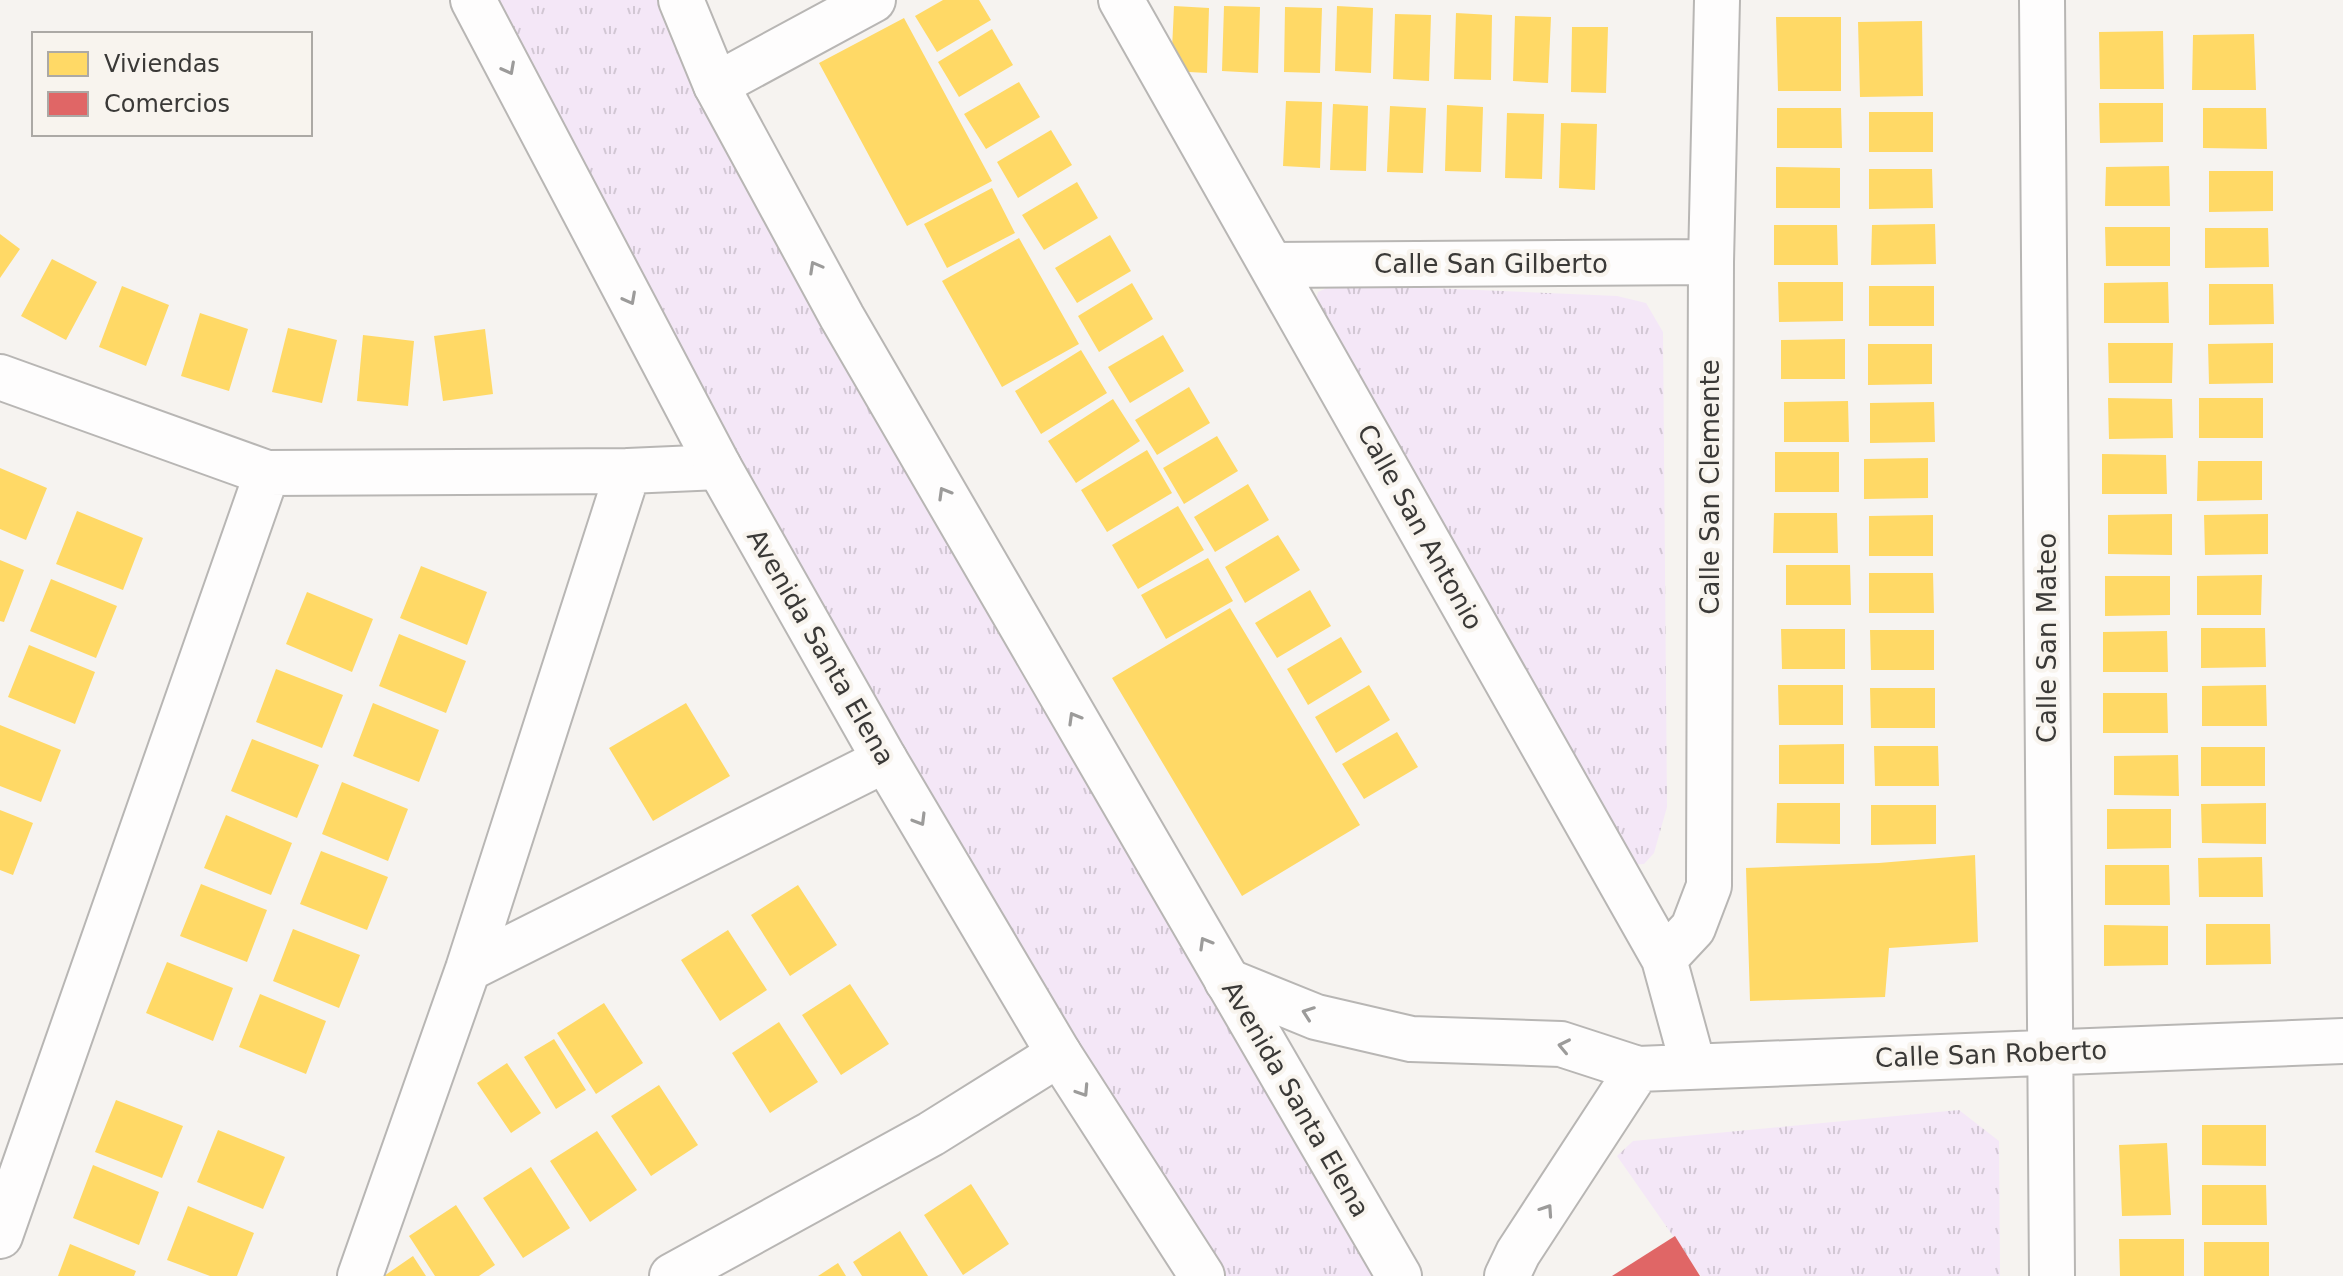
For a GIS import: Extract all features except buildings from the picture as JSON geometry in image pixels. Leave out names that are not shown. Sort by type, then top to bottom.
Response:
[{"type":"street","name":"Avenida Santa Elena","points":[[473,0],[719,467],[885,760],[1059,1054],[1202,1276]]},
{"type":"street","name":"Avenida Santa Elena","points":[[681,0],[716,85],[842,317],[1399,1276]]},
{"type":"street","points":[[716,85],[873,0]]},
{"type":"street","name":"Calle San Antonio","points":[[1121,0],[1664,959],[1693,1065]]},
{"type":"street","name":"Calle San Clemente","points":[[1664,959],[1693,928],[1709,886],[1711,262],[1717,0]]},
{"type":"street","name":"Calle San Mateo","points":[[2042,0],[2052,1276]]},
{"type":"street","name":"Calle San Gilberto","points":[[1272,265],[1711,262]]},
{"type":"street","points":[[0,377],[267,473],[628,471],[719,467]]},
{"type":"street","points":[[360,1276],[468,969],[628,471]]},
{"type":"street","points":[[0,1236],[267,473]]},
{"type":"street","points":[[468,969],[885,760]]},
{"type":"street","name":"Calle San Roberto","points":[[1227,981],[1316,1017],[1411,1039],[1561,1044],[1638,1069],[2343,1041]]},
{"type":"street","points":[[672,1276],[931,1134],[1059,1054]]},
{"type":"street","points":[[1507,1276],[1518,1253],[1638,1069]]},
{"type":"green space","points":[[473,0],[681,0],[1399,1276],[1202,1276]]},
{"type":"green space","points":[[1336,284],[1617,296],[1646,303],[1663,332],[1667,807],[1654,853],[1644,864],[1630,865],[1312,318],[1318,292]]},
{"type":"green space","points":[[1959,1110],[1999,1141],[2000,1276],[1701,1276],[1617,1156],[1633,1141]]}]
